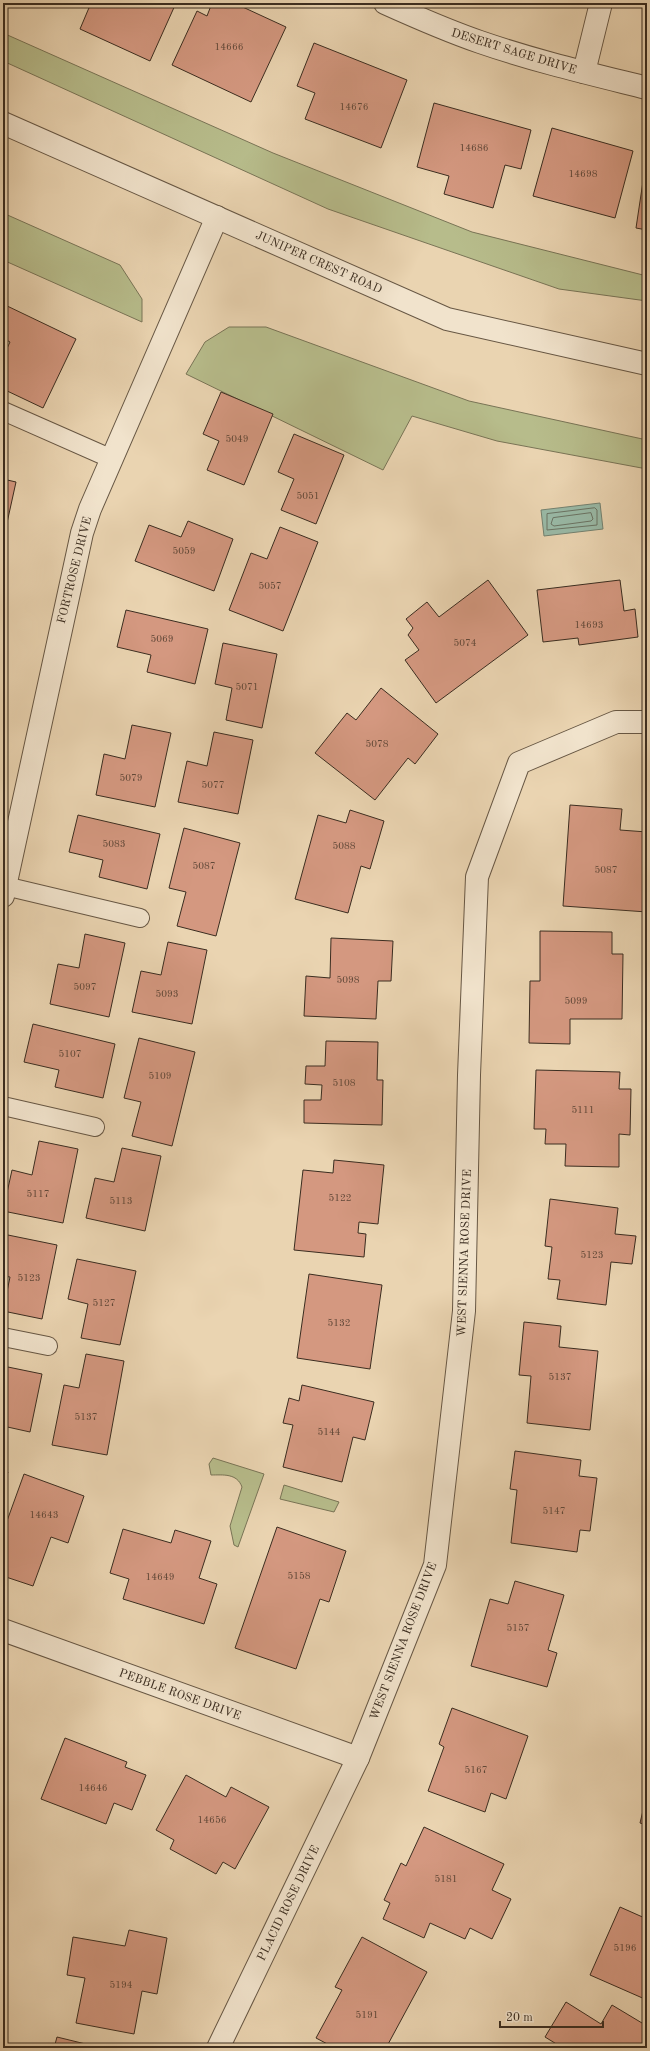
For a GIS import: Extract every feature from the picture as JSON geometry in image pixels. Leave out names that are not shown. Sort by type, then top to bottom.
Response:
[{"type":"street","name":"DESERT SAGE DRIVE","points":[[385,3],[427,22],[481,42],[584,72],[647,88]]},
{"type":"street","points":[[584,72],[601,3]]},
{"type":"street","name":"JUNIPER CREST ROAD","points":[[3,123],[447,319],[647,364]]},
{"type":"street","name":"FORTROSE DRIVE","points":[[4,891],[76,556],[90,509],[216,217]]},
{"type":"street","name":"WEST SIENNA ROSE DRIVE","points":[[358,1758],[435,1565],[464,1311],[469,1075],[477,877],[519,763],[616,722],[647,722]]},
{"type":"street","name":"PEBBLE ROSE DRIVE","points":[[3,1630],[358,1758]]},
{"type":"street","name":"PLACID ROSE DRIVE","points":[[218,2048],[358,1758]]},
{"type":"lane","points":[[3,411],[112,459]]},
{"type":"lane","points":[[4,891],[140,918]]},
{"type":"lane","points":[[3,1106],[95,1127]]},
{"type":"lane","points":[[3,1337],[48,1346]]},
{"type":"shaded area","points":[[3,33],[273,153],[472,232],[647,276],[647,301],[559,289],[328,209],[3,61]]},
{"type":"shaded area","points":[[3,213],[120,265],[142,299],[142,322],[3,260]]},
{"type":"shaded area","points":[[229,327],[266,327],[469,401],[647,440],[647,469],[497,441],[412,416],[383,470],[186,374],[205,342]]},
{"type":"shaded area","points":[[213,1458],[264,1474],[238,1547],[234,1545],[230,1526],[242,1487],[240,1482],[233,1477],[225,1475],[211,1475],[209,1464]]},
{"type":"shaded area","points":[[284,1485],[339,1502],[334,1512],[280,1499]]},
{"type":"water","points":[[600,503],[603,529],[544,536],[541,510]]},
{"type":"building","points":[[91,3],[176,3],[150,61],[80,29]]},
{"type":"building","points":[[212,3],[234,3],[286,27],[251,102],[172,65],[197,11],[207,16]]},
{"type":"building","points":[[314,43],[407,80],[381,148],[305,119],[315,93],[297,86]]},
{"type":"building","points":[[434,103],[531,130],[521,169],[505,165],[493,208],[444,194],[449,176],[417,167]]},
{"type":"building","points":[[552,128],[633,151],[615,218],[533,196]]},
{"type":"building","points":[[645,168],[647,168],[647,230],[636,228]]},
{"type":"building","points":[[3,304],[76,339],[43,408],[3,389],[3,357],[10,342],[3,338]]},
{"type":"building","points":[[221,392],[273,414],[244,485],[207,470],[219,441],[203,434]]},
{"type":"building","points":[[294,434],[344,455],[316,524],[281,510],[294,479],[278,472]]},
{"type":"building","points":[[3,479],[16,482],[3,541]]},
{"type":"building","points":[[188,521],[233,539],[214,591],[135,561],[149,525],[181,537]]},
{"type":"building","points":[[280,527],[318,542],[283,631],[229,610],[251,553],[267,559]]},
{"type":"building","points":[[488,580],[528,635],[436,703],[405,660],[419,650],[408,635],[413,628],[406,619],[427,602],[439,617]]},
{"type":"building","points":[[620,580],[624,611],[635,609],[638,637],[579,645],[578,638],[543,642],[537,590]]},
{"type":"building","points":[[126,610],[208,629],[195,684],[147,672],[151,655],[117,647]]},
{"type":"building","points":[[223,643],[277,654],[262,728],[226,720],[232,688],[215,684]]},
{"type":"building","points":[[381,688],[438,734],[415,764],[408,758],[375,800],[315,753],[347,713],[356,720]]},
{"type":"building","points":[[132,725],[171,733],[155,807],[96,795],[104,754],[125,759]]},
{"type":"building","points":[[214,732],[253,740],[238,814],[178,802],[187,761],[207,766]]},
{"type":"building","points":[[570,805],[622,809],[620,830],[647,832],[647,912],[563,906]]},
{"type":"building","points":[[350,810],[384,821],[370,869],[361,866],[348,913],[295,899],[318,815],[346,823]]},
{"type":"building","points":[[78,815],[160,834],[147,889],[99,877],[103,860],[69,852]]},
{"type":"building","points":[[184,828],[240,843],[216,936],[177,926],[186,892],[169,888]]},
{"type":"building","points":[[540,931],[612,932],[612,954],[623,954],[622,1019],[570,1019],[570,1044],[529,1043],[530,981],[540,981]]},
{"type":"building","points":[[85,934],[125,943],[109,1017],[50,1004],[58,964],[79,968]]},
{"type":"building","points":[[331,938],[393,941],[391,981],[378,981],[376,1019],[304,1016],[306,976],[330,978]]},
{"type":"building","points":[[168,942],[207,950],[192,1024],[132,1012],[141,971],[161,975]]},
{"type":"building","points":[[33,1024],[115,1044],[103,1098],[55,1087],[59,1070],[24,1062]]},
{"type":"building","points":[[139,1038],[195,1052],[172,1146],[132,1136],[141,1102],[124,1098]]},
{"type":"building","points":[[326,1041],[378,1042],[377,1080],[383,1080],[382,1125],[304,1123],[304,1100],[321,1100],[322,1085],[305,1084],[306,1066],[325,1066]]},
{"type":"building","points":[[536,1070],[620,1072],[619,1089],[631,1089],[630,1135],[619,1134],[619,1167],[565,1166],[566,1144],[545,1144],[546,1129],[534,1129]]},
{"type":"building","points":[[39,1141],[78,1149],[63,1223],[3,1211],[12,1170],[32,1175]]},
{"type":"building","points":[[122,1148],[161,1156],[145,1231],[86,1218],[95,1178],[114,1182]]},
{"type":"building","points":[[334,1160],[384,1165],[378,1224],[359,1222],[358,1233],[366,1234],[364,1257],[294,1250],[303,1170],[333,1173]]},
{"type":"building","points":[[550,1199],[618,1208],[615,1234],[636,1236],[632,1264],[611,1262],[606,1305],[557,1299],[560,1280],[548,1279],[552,1247],[545,1246]]},
{"type":"building","points":[[3,1234],[57,1245],[42,1319],[3,1311],[10,1277],[3,1276]]},
{"type":"building","points":[[77,1259],[136,1271],[120,1345],[81,1338],[88,1304],[68,1299]]},
{"type":"building","points":[[309,1274],[382,1285],[370,1369],[297,1358]]},
{"type":"building","points":[[524,1322],[561,1326],[559,1347],[598,1351],[590,1430],[527,1423],[531,1376],[519,1375]]},
{"type":"building","points":[[86,1354],[124,1361],[107,1455],[52,1445],[64,1385],[79,1388]]},
{"type":"building","points":[[3,1366],[42,1374],[30,1432],[3,1426]]},
{"type":"building","points":[[302,1385],[374,1402],[365,1440],[353,1437],[342,1482],[283,1467],[293,1425],[283,1423],[289,1398],[299,1401]]},
{"type":"building","points":[[515,1451],[581,1460],[579,1476],[597,1478],[590,1531],[580,1530],[577,1552],[511,1543],[517,1490],[510,1489]]},
{"type":"building","points":[[3,1470],[8,1472],[3,1485]]},
{"type":"building","points":[[24,1474],[84,1496],[68,1543],[51,1537],[33,1586],[3,1576],[3,1532]]},
{"type":"building","points":[[277,1527],[346,1551],[329,1602],[320,1599],[296,1669],[235,1648]]},
{"type":"building","points":[[123,1529],[171,1543],[175,1530],[211,1541],[199,1578],[217,1584],[204,1624],[123,1599],[129,1579],[110,1573]]},
{"type":"building","points":[[515,1581],[564,1595],[548,1650],[557,1653],[547,1687],[471,1666],[490,1599],[508,1604]]},
{"type":"building","points":[[452,1708],[528,1736],[506,1799],[491,1793],[485,1812],[428,1791],[444,1747],[439,1744]]},
{"type":"building","points":[[65,1738],[127,1762],[125,1767],[146,1775],[132,1810],[114,1803],[106,1824],[41,1799]]},
{"type":"building","points":[[186,1775],[226,1797],[231,1787],[269,1807],[235,1869],[223,1862],[216,1874],[170,1849],[174,1840],[156,1830]]},
{"type":"building","points":[[647,1794],[647,1825],[640,1823]]},
{"type":"building","points":[[424,1827],[504,1864],[492,1890],[511,1899],[492,1939],[470,1928],[465,1939],[430,1923],[424,1938],[383,1919],[390,1903],[384,1900],[401,1863],[406,1866]]},
{"type":"building","points":[[620,1907],[647,1919],[647,2000],[590,1975]]},
{"type":"building","points":[[129,1930],[167,1938],[157,1994],[142,1991],[134,2034],[76,2023],[85,1978],[67,1975],[73,1937],[125,1946]]},
{"type":"building","points":[[362,1937],[427,1972],[386,2048],[335,2048],[316,2038],[342,1990],[335,1987]]},
{"type":"building","points":[[566,2002],[601,2024],[612,2005],[647,2026],[647,2048],[563,2048],[545,2037]]},
{"type":"building","points":[[57,2037],[102,2048],[54,2048]]}]
